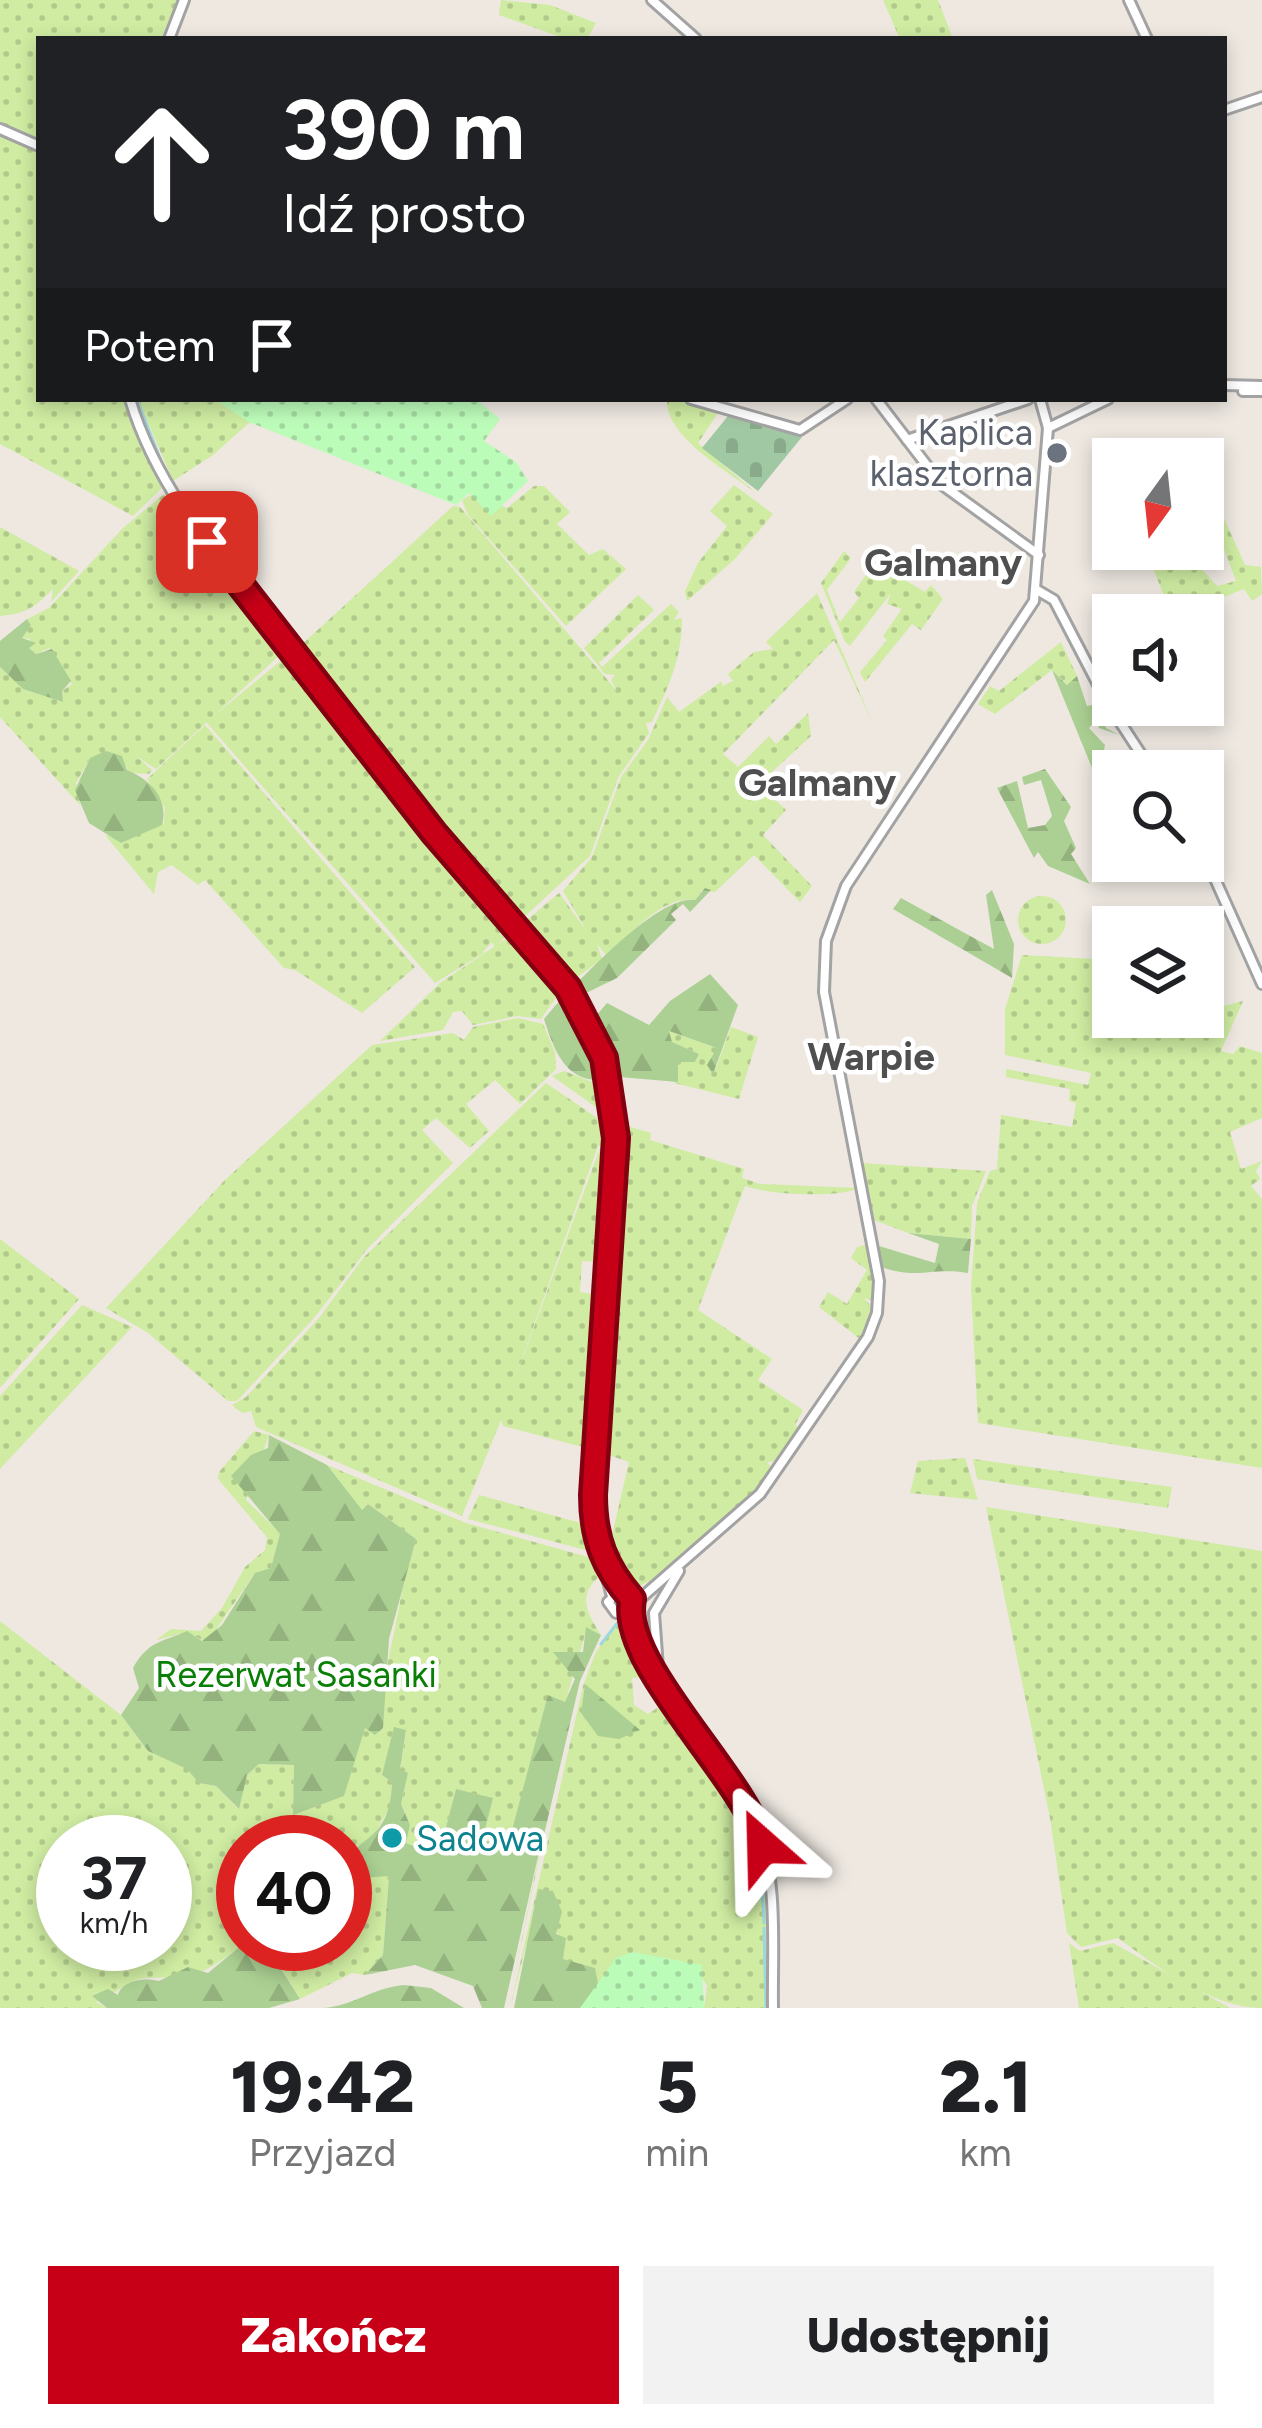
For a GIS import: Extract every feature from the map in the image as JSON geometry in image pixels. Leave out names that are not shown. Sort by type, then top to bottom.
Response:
[{"type":"street","points":[[170,36],[184,0]]},
{"type":"street","points":[[652,0],[693,36]]},
{"type":"street","points":[[1131,0],[1146,36]]},
{"type":"street","points":[[1227,109],[1262,97]]},
{"type":"street","points":[[0,129],[36,145]]},
{"type":"street","points":[[1227,387],[1262,389]]},
{"type":"street","points":[[131,402],[153,460],[189,519],[434,833],[559,977],[601,1048],[612,1091],[616,1138],[593,1495],[606,1569],[662,1683],[739,1793],[761,1837],[769,1876],[773,2008]]},
{"type":"street","points":[[702,402],[800,430],[843,402]]},
{"type":"street","points":[[878,402],[950,491],[1040,556]]},
{"type":"street","points":[[908,440],[1019,402]]},
{"type":"street","points":[[623,1601],[691,1556],[753,1502],[872,1330],[879,1281],[824,992],[826,941],[846,886],[1037,590],[1048,428],[1041,402]]},
{"type":"street","points":[[1048,428],[1102,402]]},
{"type":"street","points":[[1037,590],[1053,606],[1138,750]]},
{"type":"street","points":[[1029,608],[1053,606]]},
{"type":"street","points":[[1216,882],[1262,984]]},
{"type":"street","points":[[662,1683],[653,1648],[654,1613],[664,1590],[691,1556]]},
{"type":"green space","points":[[0,0],[177,0],[162,36],[36,36],[36,140],[0,123]]},
{"type":"green space","points":[[501,0],[550,5],[596,23],[589,36],[558,36],[499,15]]},
{"type":"green space","points":[[883,0],[938,0],[952,36],[899,36]]},
{"type":"green space","points":[[0,133],[36,151],[36,402],[124,402],[162,488],[133,516],[0,444]]},
{"type":"green space","points":[[139,402],[254,402],[259,414],[213,455],[173,481]]},
{"type":"green space","points":[[219,402],[479,402],[500,419],[484,441],[516,462],[528,481],[491,516],[469,493],[456,505],[249,422]]},
{"type":"green space","points":[[667,402],[691,402],[718,413],[698,443],[756,493],[687,440],[669,413]]},
{"type":"green space","points":[[728,416],[802,437],[758,491],[702,448]]},
{"type":"green space","points":[[734,485],[773,514],[735,559],[687,601],[685,591],[698,563],[727,526],[710,511]]},
{"type":"green space","points":[[534,486],[544,486],[570,512],[557,524],[589,555],[603,549],[626,569],[566,626],[468,515],[462,500],[471,495],[507,508]]},
{"type":"green space","points":[[164,494],[284,651],[156,769],[136,756],[152,770],[149,774],[130,773],[124,763],[90,758],[76,783],[80,805],[0,717],[0,667],[23,689],[63,702],[62,691],[72,684],[49,648],[36,654],[29,648],[30,639],[22,638],[30,622],[27,619],[49,608],[123,528]]},
{"type":"green space","points":[[453,506],[460,507],[617,691],[611,680],[615,675],[605,674],[584,648],[638,595],[654,610],[599,663],[602,667],[671,604],[679,612],[674,620],[682,618],[669,684],[652,722],[646,723],[649,733],[619,776],[590,856],[520,921],[298,648]]},
{"type":"green space","points":[[1224,518],[1245,565],[1261,567],[1262,594],[1252,601],[1244,589],[1224,597],[1163,594],[1154,570],[1203,570],[1217,586],[1236,581],[1224,549]]},
{"type":"green space","points":[[0,527],[79,571],[51,602],[53,589],[30,608],[0,616]]},
{"type":"green space","points":[[844,551],[851,558],[827,590],[840,622],[859,598],[854,592],[880,555],[885,559],[879,577],[887,569],[925,592],[931,585],[943,599],[921,630],[912,624],[865,682],[860,672],[887,640],[883,636],[902,609],[887,604],[891,593],[850,646],[845,642],[821,583]]},
{"type":"green space","points":[[817,593],[875,728],[834,640],[723,754],[738,767],[769,736],[776,744],[808,713],[811,736],[759,784],[786,810],[763,835],[812,886],[800,902],[754,855],[715,892],[702,890],[695,900],[659,910],[607,956],[597,944],[602,959],[572,981],[522,924],[559,893],[588,933],[563,891],[592,857],[621,777],[648,740],[667,697],[679,712],[722,681],[722,686],[733,681],[728,674],[754,652],[773,649],[766,642]]},
{"type":"green space","points":[[27,619],[31,625],[22,638],[36,643],[29,648],[36,654],[52,649],[71,681],[62,691],[63,702],[23,689],[0,667],[0,641]]},
{"type":"green space","points":[[1061,642],[1077,676],[1068,685],[1052,670],[995,714],[978,704],[990,686],[999,691]]},
{"type":"green space","points":[[288,655],[437,848],[509,929],[503,927],[500,934],[505,937],[495,947],[492,942],[482,953],[487,951],[435,983],[206,722]]},
{"type":"green space","points":[[1052,670],[1067,685],[1077,676],[1087,706],[1092,705],[1089,728],[1105,745],[1104,750],[1092,750],[1092,768]]},
{"type":"green space","points":[[205,725],[415,967],[362,1013],[295,970],[284,968],[205,880],[198,885],[172,865],[158,872],[154,894],[105,835],[127,839],[164,823],[165,808],[147,779]]},
{"type":"green space","points":[[106,751],[122,756],[127,770],[150,785],[163,807],[162,825],[121,843],[89,823],[75,790],[90,758]]},
{"type":"green space","points":[[1045,769],[1071,807],[1064,821],[1076,848],[1071,854],[1090,884],[1048,866],[1038,852],[1034,858],[997,788],[1017,781],[1028,828],[1045,825],[1052,816],[1041,780],[1024,785],[1022,777]]},
{"type":"green space","points":[[705,888],[711,890],[690,912],[683,904],[671,914],[676,920],[617,978],[582,995],[574,986],[649,919],[681,901],[695,900]]},
{"type":"green space","points":[[992,890],[1014,944],[1012,978],[893,909],[901,898],[994,949],[986,895]]},
{"type":"green space","points":[[1042,896],[1059,903],[1066,920],[1059,937],[1042,944],[1025,937],[1018,920],[1025,903]]},
{"type":"green space","points":[[513,934],[562,989],[541,1019],[517,1016],[473,1025],[462,1011],[453,1012],[443,1030],[380,1041],[440,983]]},
{"type":"green space","points":[[1022,955],[1092,959],[1092,1038],[1224,1038],[1224,1006],[1243,1001],[1221,1051],[1233,1054],[1240,1046],[1262,1053],[1262,1118],[1230,1132],[1241,1169],[1262,1161],[1256,1171],[1260,1179],[1251,1186],[1262,1199],[1262,1468],[978,1423],[971,1288],[977,1203],[990,1171],[997,1169],[1001,1115],[1072,1127],[1076,1103],[1069,1101],[1070,1089],[1006,1077],[1006,1069],[1088,1085],[1091,1073],[1005,1055],[1005,1009]]},
{"type":"green space","points":[[710,974],[738,1005],[713,1074],[707,1065],[717,1048],[669,1031],[672,1042],[699,1054],[695,1062],[678,1062],[678,1082],[619,1077],[595,1017],[607,1003],[649,1025],[670,1001]]},
{"type":"green space","points":[[565,994],[590,1039],[602,1080],[570,1070],[552,1042],[544,1019]]},
{"type":"green space","points":[[518,1018],[543,1024],[555,1052],[556,1069],[520,1104],[495,1080],[466,1104],[489,1131],[470,1148],[436,1118],[422,1130],[453,1163],[368,1248],[315,1317],[237,1401],[228,1401],[148,1333],[106,1308],[225,1180],[372,1045],[453,1033],[464,1040],[473,1027]]},
{"type":"green space","points":[[731,1027],[758,1037],[739,1099],[674,1083],[678,1062],[695,1062],[699,1054],[671,1042],[669,1031],[717,1048],[714,1073]]},
{"type":"green space","points":[[564,1071],[605,1087],[610,1148],[598,1146],[509,1395],[600,1148],[610,1153],[603,1262],[582,1261],[580,1292],[600,1295],[590,1449],[503,1426],[501,1420],[462,1516],[256,1427],[251,1411],[242,1413],[232,1405],[246,1397],[319,1318],[364,1257],[546,1083],[600,1120],[603,1112],[552,1076]]},
{"type":"green space","points":[[627,1126],[651,1133],[650,1140],[744,1169],[742,1178],[760,1184],[859,1188],[804,1194],[745,1186],[698,1310],[772,1359],[758,1380],[803,1410],[795,1425],[800,1428],[777,1461],[767,1462],[772,1468],[728,1520],[672,1567],[633,1589],[620,1583],[601,1529],[613,1531],[629,1462],[603,1453]]},
{"type":"green space","points":[[861,1163],[986,1171],[972,1206],[971,1239],[908,1233],[874,1220]]},
{"type":"green space","points":[[908,1233],[971,1239],[968,1273],[906,1273],[881,1267],[879,1246],[935,1263],[939,1244]]},
{"type":"green space","points":[[0,1239],[79,1299],[0,1388]]},
{"type":"green space","points":[[869,1244],[874,1301],[864,1298],[875,1311],[860,1339],[819,1307],[828,1292],[847,1304],[867,1270],[851,1258],[857,1247]]},
{"type":"green space","points":[[82,1305],[132,1327],[0,1469],[0,1396]]},
{"type":"green space","points":[[254,1431],[269,1435],[246,1500],[281,1534],[271,1568],[254,1574],[207,1643],[187,1632],[156,1640],[171,1629],[201,1631],[222,1608],[245,1567],[265,1550],[267,1537],[218,1479]]},
{"type":"green space","name":"Rezerwat Sasanki","points":[[269,1435],[327,1465],[362,1510],[368,1504],[416,1539],[389,1639],[383,1728],[375,1735],[365,1728],[344,1796],[293,1815],[294,1765],[259,1764],[247,1775],[239,1809],[216,1786],[199,1783],[187,1769],[148,1751],[121,1715],[139,1688],[133,1668],[144,1652],[187,1631],[202,1641],[222,1625],[255,1573],[271,1568],[280,1534],[231,1476],[251,1455],[268,1448]]},
{"type":"green space","points":[[965,1458],[978,1500],[910,1493],[918,1461]]},
{"type":"green space","points":[[973,1459],[1172,1487],[1168,1508],[977,1479]]},
{"type":"green space","points":[[327,1465],[466,1523],[595,1559],[600,1576],[586,1599],[601,1635],[587,1628],[565,1703],[549,1696],[512,1834],[543,1839],[508,2008],[541,1844],[504,1837],[482,1841],[492,1799],[456,1789],[440,1851],[432,1853],[405,1843],[410,1825],[401,1804],[408,1773],[400,1770],[406,1731],[395,1728],[382,1775],[392,1782],[391,1805],[372,1838],[372,1815],[216,1815],[216,1963],[177,1977],[133,1981],[96,2002],[107,2008],[0,2008],[0,1621],[121,1715],[148,1751],[187,1768],[199,1783],[216,1786],[238,1809],[247,1775],[259,1764],[294,1765],[293,1814],[365,1727],[388,1663],[416,1539],[368,1504],[362,1511]]},
{"type":"green space","points":[[479,1495],[588,1525],[593,1552],[468,1519]]},
{"type":"green space","points":[[986,1507],[1262,1551],[1262,2008],[1205,1993],[1118,1938],[1081,1947],[1067,1933],[1050,1818]]},
{"type":"green space","points":[[618,1619],[664,1699],[649,1677],[632,1678],[634,1705],[648,1714],[667,1702],[730,1788],[757,1839],[765,1888],[768,2008],[704,2008],[707,1986],[701,1976],[598,1983],[563,1959],[548,1892],[539,1890],[531,1947],[526,1946],[510,2008],[583,1686],[595,1654]]},
{"type":"green space","points":[[586,1627],[601,1635],[580,1681],[543,1839],[511,1834],[548,1695],[565,1702],[575,1679],[553,1652],[583,1652]]},
{"type":"green space","points":[[585,1684],[640,1730],[619,1739],[598,1736],[581,1713]]},
{"type":"green space","points":[[394,1727],[406,1730],[400,1769],[408,1773],[401,1804],[410,1825],[406,1843],[432,1853],[440,1850],[456,1789],[493,1798],[482,1841],[541,1843],[504,2008],[482,2008],[473,1986],[415,1965],[365,1975],[383,1955],[389,1876],[372,1877],[372,1835],[384,1820],[392,1782],[382,1775]]},
{"type":"green space","points":[[372,1874],[389,1875],[383,1955],[372,1967]]},
{"type":"green space","points":[[538,1889],[553,1891],[562,1912],[556,1934],[566,1938],[563,1959],[595,1968],[598,1983],[583,2008],[514,2008]]},
{"type":"green space","points":[[1069,1943],[1080,1951],[1113,1943],[1230,2008],[1079,2008]]},
{"type":"green space","points":[[633,1952],[702,1965],[704,2008],[580,2008],[616,1958]]},
{"type":"green space","points":[[216,1966],[216,1971],[282,1971],[300,1999],[269,2008],[107,2008],[92,1996],[108,1989],[118,1995],[129,1983],[159,1981],[192,1968],[208,1973]]},
{"type":"green space","points":[[283,1971],[369,1971],[352,1973],[300,1999]]},
{"type":"green space","points":[[404,1985],[431,1988],[464,2008],[323,2008],[344,2004]]},
{"type":"waterway","points":[[0,124],[36,140]]},
{"type":"waterway","points":[[138,402],[164,469]]},
{"type":"waterway","points":[[177,492],[292,644]]},
{"type":"waterway","points":[[296,649],[517,921]]},
{"type":"waterway","points":[[522,927],[569,982]]},
{"type":"waterway","points":[[593,1018],[615,1078]]},
{"type":"waterway","points":[[616,1085],[621,1149]]},
{"type":"waterway","points":[[600,1532],[620,1157]]},
{"type":"waterway","points":[[601,1644],[619,1621]]},
{"type":"waterway","points":[[666,1705],[747,1828],[764,1923]]},
{"type":"waterway","points":[[764,1928],[766,2008]]},
{"type":"place","name":"Kaplica klasztorna","points":[[1057,453]]},
{"type":"place","name":"Sadowa","points":[[392,1838]]},
{"type":"district","name":"Galmany","points":[[943,562]]},
{"type":"district","name":"Galmany","points":[[817,782]]},
{"type":"district","name":"Warpie","points":[[871,1056]]},
{"type":"route","points":[[207,542],[434,833],[559,977],[595,1034],[611,1082],[616,1138],[593,1495],[598,1541],[606,1569],[632,1599],[630,1616],[648,1660],[739,1793],[763,1846]]}]
